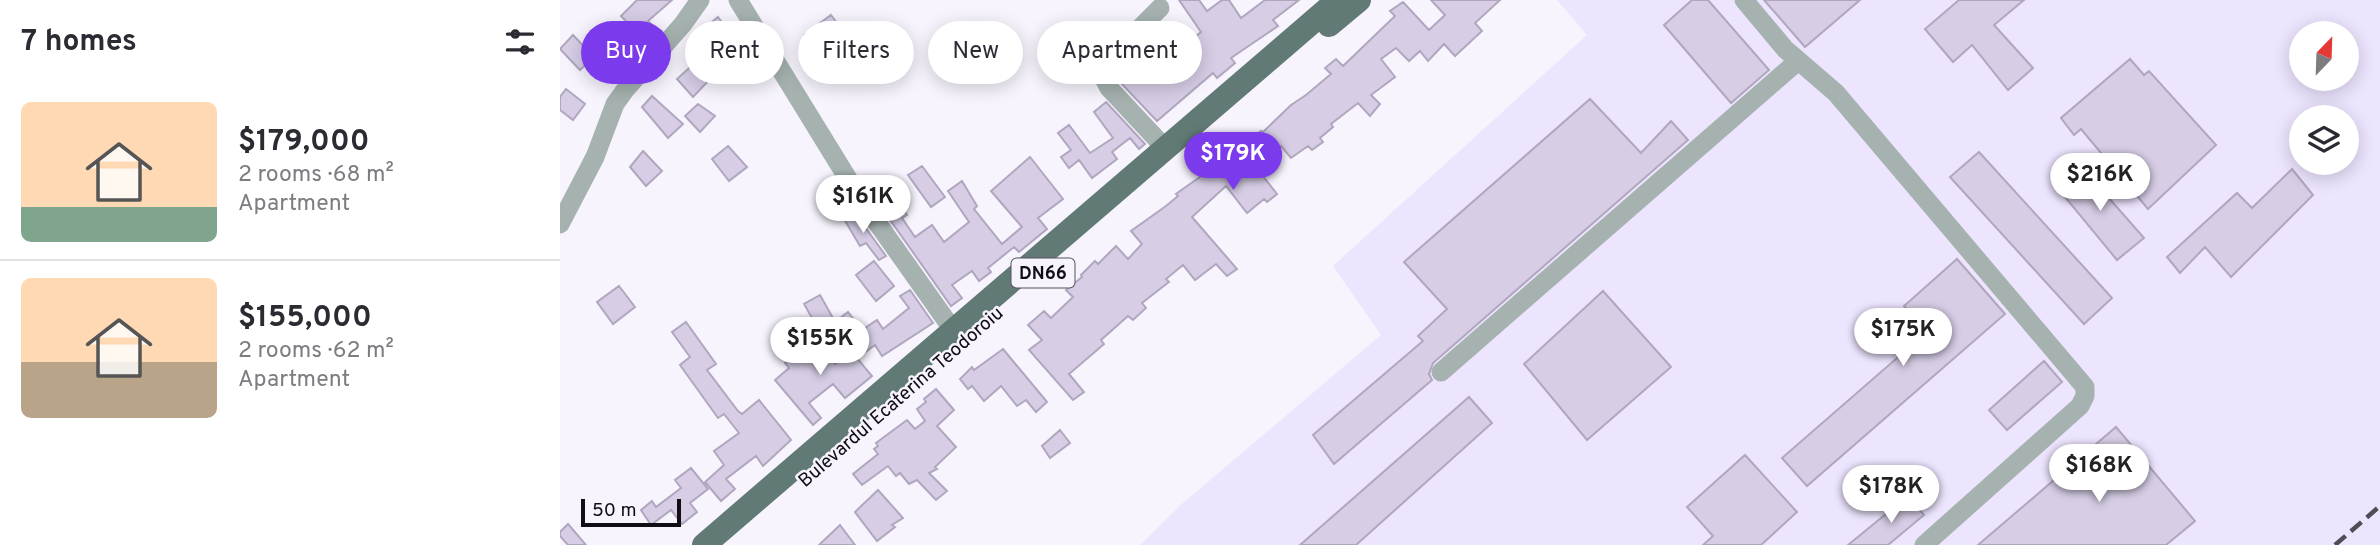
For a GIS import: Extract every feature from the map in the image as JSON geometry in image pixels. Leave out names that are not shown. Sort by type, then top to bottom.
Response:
[{"type":"main road","name":"Bulevardul Ecaterina Teodoroiu","points":[[728,545],[1165,148],[1338,0]]},
{"type":"main road","name":"Bulevardul Ecaterina Teodoroiu","points":[[704,545],[1359,0]]},
{"type":"street","points":[[560,224],[595,157],[615,104],[700,0]]},
{"type":"street","points":[[738,0],[862,200],[958,336]]},
{"type":"street","points":[[1744,0],[1785,49],[1836,93],[2085,387],[2085,396],[2080,406],[1924,545]]},
{"type":"street","points":[[1160,8],[1104,64],[1102,75],[1109,88],[1165,148]]},
{"type":"street","points":[[1441,372],[1798,61]]},
{"type":"shaded area","points":[[1557,0],[2380,0],[2380,545],[1140,545],[1183,503],[1381,335],[1333,266],[1587,35]]},
{"type":"building","points":[[637,0],[672,0],[648,21],[626,21],[621,16]]},
{"type":"building","points":[[1179,0],[1199,0],[1207,11],[1222,0],[1229,0],[1241,18],[1265,0],[1299,0],[1273,20],[1278,26],[1231,58],[1235,63],[1217,78],[1213,73],[1202,82],[1202,21],[1193,21]]},
{"type":"building","points":[[1431,0],[1500,0],[1475,23],[1482,31],[1455,56],[1444,44],[1428,61],[1420,51],[1409,61],[1396,48],[1381,59],[1395,77],[1371,95],[1380,104],[1370,116],[1358,103],[1331,124],[1333,127],[1320,138],[1323,142],[1312,150],[1308,146],[1291,158],[1281,146],[1255,166],[1277,194],[1267,202],[1264,199],[1247,213],[1226,186],[1192,217],[1237,269],[1227,276],[1216,264],[1195,280],[1183,265],[1166,279],[1169,282],[1142,303],[1146,308],[1133,320],[1128,316],[1101,340],[1104,344],[1069,374],[1084,392],[1073,400],[1029,350],[1042,340],[1028,325],[1044,311],[1051,318],[1073,297],[1066,290],[1082,277],[1095,261],[1098,264],[1116,246],[1128,259],[1142,244],[1131,231],[1166,206],[1178,196],[1176,194],[1231,157],[1229,154],[1239,146],[1240,148],[1263,132],[1291,105],[1331,74],[1325,68],[1336,59],[1343,66],[1395,16],[1390,11],[1403,2],[1429,30],[1445,15]]},
{"type":"building","points":[[1692,0],[1708,0],[1769,70],[1731,103],[1664,25]]},
{"type":"building","points":[[1764,0],[1860,0],[1805,47]]},
{"type":"building","points":[[1959,0],[2024,0],[1994,25],[2033,68],[2008,90],[1972,45],[1953,62],[1925,29]]},
{"type":"building","points":[[831,15],[836,21],[823,21]]},
{"type":"building","points":[[573,35],[581,43],[581,69],[580,70],[560,49]]},
{"type":"building","points":[[2130,59],[2144,75],[2149,71],[2216,145],[2148,209],[2081,129],[2074,135],[2061,118]]},
{"type":"building","points":[[685,72],[685,84],[705,84],[693,97],[677,79]]},
{"type":"building","points":[[1122,84],[1200,84],[1157,121]]},
{"type":"building","points":[[566,89],[585,104],[573,120],[560,110],[560,97]]},
{"type":"building","points":[[652,96],[683,124],[668,138],[642,107]]},
{"type":"building","points":[[1590,99],[1641,153],[1671,121],[1688,140],[1433,363],[1429,374],[1432,380],[1334,464],[1313,435],[1423,341],[1418,336],[1447,309],[1404,262]]},
{"type":"building","points":[[1106,102],[1145,144],[1139,149],[1130,138],[1112,152],[1117,159],[1092,178],[1079,160],[1069,168],[1061,157],[1071,150],[1058,133],[1069,125],[1090,153],[1113,138],[1094,112]]},
{"type":"building","points":[[698,104],[715,116],[700,132],[685,116]]},
{"type":"building","points":[[728,146],[747,167],[729,181],[712,159]]},
{"type":"building","points":[[643,151],[662,171],[646,186],[630,167]]},
{"type":"building","points":[[1979,152],[2112,298],[2084,324],[1950,177]]},
{"type":"building","points":[[1030,157],[1063,199],[1038,218],[1047,229],[1019,252],[1014,247],[988,268],[991,272],[979,281],[972,271],[952,285],[962,298],[951,306],[883,210],[897,200],[907,215],[902,218],[915,237],[932,225],[944,242],[969,222],[948,191],[962,181],[977,206],[974,209],[1002,244],[1022,227],[991,191]]},
{"type":"building","points":[[2079,164],[2144,238],[2117,260],[2056,186]]},
{"type":"building","points":[[922,166],[945,197],[931,207],[908,175]]},
{"type":"building","points":[[2289,172],[2289,175],[2297,175],[2313,195],[2231,277],[2205,247],[2180,273],[2167,257],[2237,193],[2252,208]]},
{"type":"building","points":[[854,212],[886,256],[879,260],[866,243],[860,246],[844,219]]},
{"type":"building","points":[[1957,259],[2005,314],[1807,486],[1782,458],[1927,332],[1904,306]]},
{"type":"building","points":[[874,261],[894,286],[876,301],[856,275]]},
{"type":"building","points":[[619,286],[635,307],[613,324],[597,302]]},
{"type":"building","points":[[910,290],[933,323],[882,356],[875,345],[857,358],[844,341],[847,339],[835,322],[848,312],[862,330],[877,320],[883,329],[909,308],[900,296]]},
{"type":"building","points":[[1603,291],[1671,367],[1587,440],[1524,364]]},
{"type":"building","points":[[820,295],[833,318],[817,327],[804,304]]},
{"type":"building","points":[[686,322],[716,364],[707,370],[738,411],[742,414],[759,400],[791,440],[763,466],[756,456],[726,479],[735,489],[721,501],[705,482],[724,465],[714,451],[739,433],[724,414],[718,418],[680,365],[690,357],[672,332]]},
{"type":"building","points":[[815,339],[835,364],[851,351],[872,376],[845,398],[833,384],[809,403],[821,418],[813,425],[775,380],[789,368],[785,363]]},
{"type":"building","points":[[1003,349],[1047,402],[1036,412],[1026,400],[1017,406],[1001,386],[984,401],[972,386],[968,389],[960,379],[972,367],[974,370]]},
{"type":"building","points":[[2044,361],[2062,382],[2007,430],[1989,410]]},
{"type":"building","points":[[936,389],[954,410],[937,426],[956,447],[935,467],[937,469],[929,473],[947,491],[936,500],[917,480],[909,484],[900,473],[896,476],[888,466],[862,485],[853,474],[878,454],[874,449],[878,446],[876,443],[907,420],[915,429],[925,421],[917,409]]},
{"type":"building","points":[[1469,397],[1492,423],[1356,545],[1300,545]]},
{"type":"building","points":[[2116,427],[2195,521],[2166,545],[1978,545]]},
{"type":"building","points":[[1060,430],[1070,443],[1050,458],[1042,446]]},
{"type":"building","points":[[1745,455],[1797,512],[1761,545],[1703,545],[1713,536],[1687,507]]},
{"type":"building","points":[[691,468],[708,489],[690,503],[697,512],[682,524],[671,510],[651,525],[641,510],[652,501],[656,507],[681,488],[675,480]]},
{"type":"building","points":[[878,490],[903,518],[877,541],[855,512]]},
{"type":"building","points":[[1908,496],[1924,515],[1888,545],[1848,545]]},
{"type":"building","points":[[568,524],[586,545],[568,545],[560,536],[560,532]]},
{"type":"building","points":[[840,525],[855,545],[819,545]]},
{"type":"railway","points":[[2335,545],[2380,506]]}]
